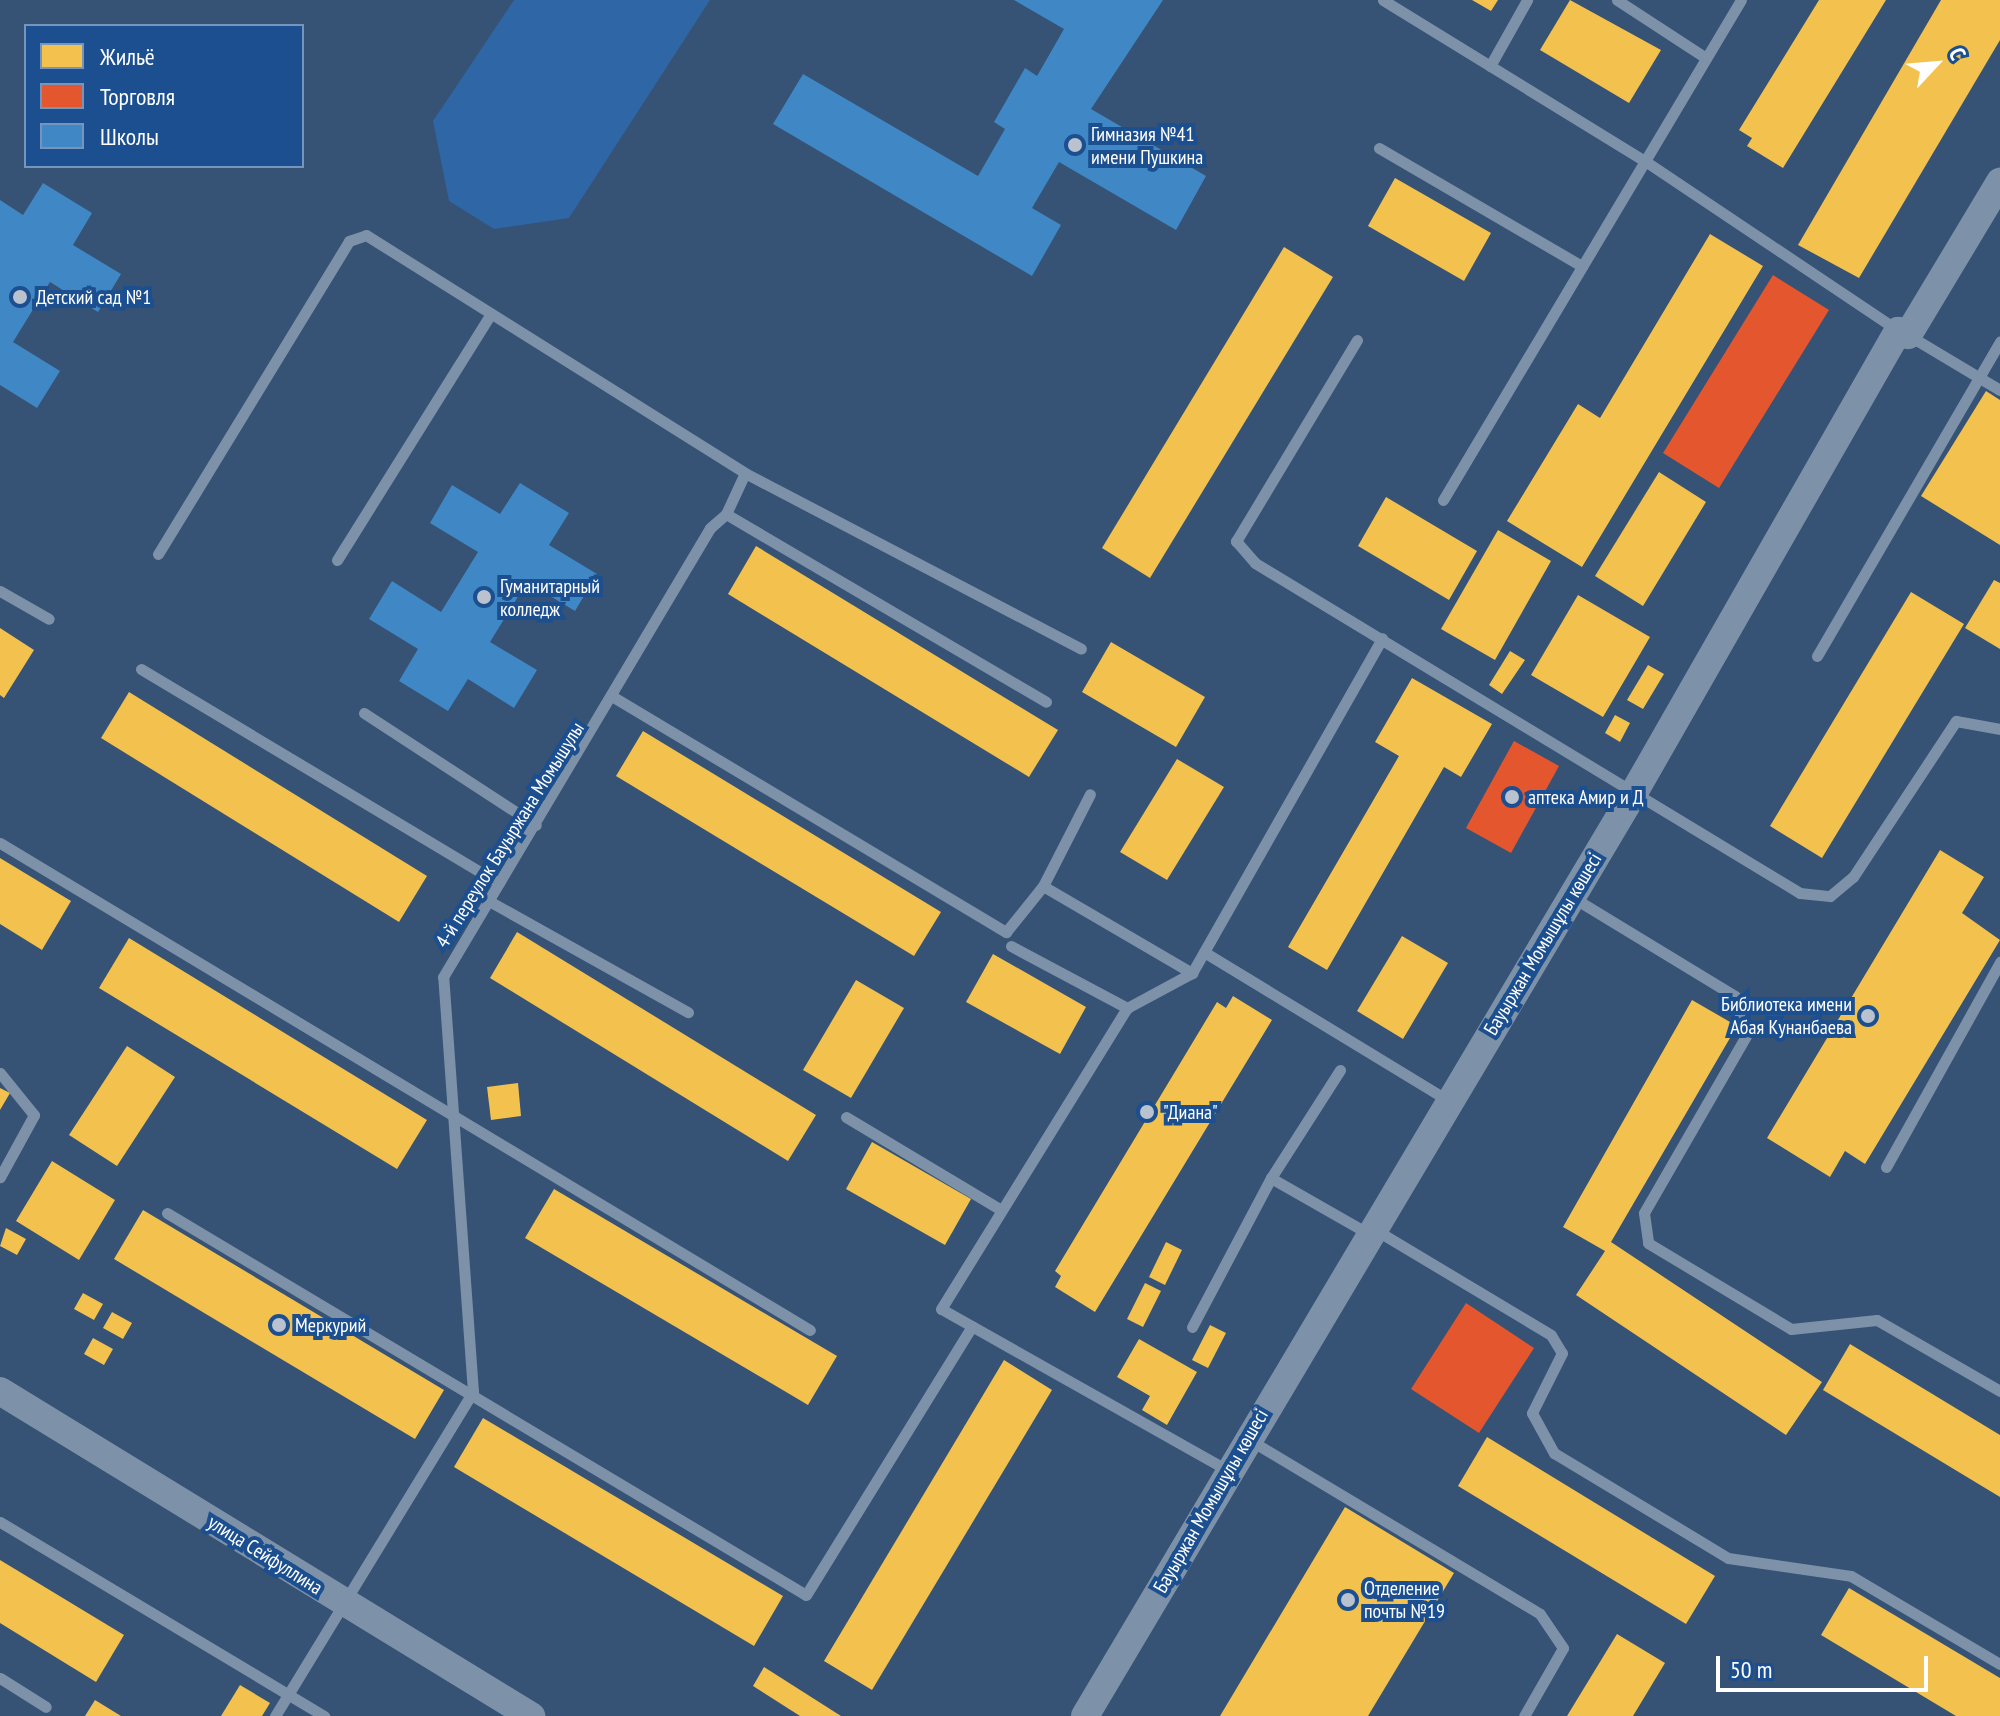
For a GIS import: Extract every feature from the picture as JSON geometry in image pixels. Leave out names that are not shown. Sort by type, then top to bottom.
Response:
[{"type":"street","name":"Бауыржан Момышұлы көшесі","points":[[1085,1716],[1903,333],[2000,182]]},
{"type":"street","name":"улица Сейфуллина","points":[[0,1391],[531,1716]]},
{"type":"lane","points":[[1383,0],[1645,161],[1903,333],[2000,390]]},
{"type":"lane","points":[[1490,66],[1527,0]]},
{"type":"lane","points":[[1617,0],[1706,58]]},
{"type":"lane","points":[[1443,500],[1741,0]]},
{"type":"lane","points":[[1379,148],[1582,266]]},
{"type":"lane","points":[[158,554],[349,241],[366,235],[745,473],[1081,649]]},
{"type":"lane","points":[[337,560],[491,314]]},
{"type":"lane","points":[[1357,340],[1236,541],[1255,563],[1636,789],[1800,893],[1830,896],[1853,877],[1956,721],[2000,729]]},
{"type":"lane","points":[[1817,656],[2000,341]]},
{"type":"lane","name":"4-й переулок Бауыржана Момышулы","points":[[473,1392],[443,977],[615,698],[710,528],[726,514],[745,473]]},
{"type":"lane","points":[[726,514],[1046,702]]},
{"type":"lane","points":[[0,591],[49,619]]},
{"type":"lane","points":[[1229,1471],[941,1309],[1127,1008],[1192,973],[1382,638]]},
{"type":"lane","points":[[141,669],[499,883]]},
{"type":"lane","points":[[615,698],[1006,932],[1043,886],[1090,794]]},
{"type":"lane","points":[[364,713],[536,825]]},
{"type":"lane","points":[[0,843],[810,1330]]},
{"type":"lane","points":[[1043,886],[1192,973]]},
{"type":"lane","points":[[1572,896],[1735,996],[1746,1036],[1644,1213],[1648,1243],[1791,1329],[1877,1320],[2000,1391]]},
{"type":"lane","points":[[489,901],[688,1012]]},
{"type":"lane","points":[[1011,946],[1127,1008]]},
{"type":"lane","points":[[1204,952],[1450,1101]]},
{"type":"lane","points":[[1886,1167],[2000,962]]},
{"type":"lane","points":[[1192,1327],[1271,1178],[1340,1070]]},
{"type":"lane","points":[[0,1073],[34,1115],[0,1177]]},
{"type":"lane","points":[[846,1117],[1000,1209]]},
{"type":"lane","points":[[1271,1178],[1371,1231],[1551,1335],[1562,1353],[1532,1413],[1554,1453],[1728,1558],[1851,1576],[2000,1664]]},
{"type":"lane","points":[[167,1213],[473,1392],[806,1595],[972,1326]]},
{"type":"lane","points":[[275,1716],[340,1601],[473,1392]]},
{"type":"lane","points":[[1248,1439],[1540,1614],[1563,1648],[1524,1716]]},
{"type":"lane","points":[[0,1522],[324,1716]]},
{"type":"lane","points":[[0,1678],[46,1707]]},
{"type":"shaded area","points":[[514,0],[710,0],[569,218],[494,229],[449,201],[433,121]]},
{"type":"building: Жильё","points":[[1472,0],[1498,0],[1491,11]]},
{"type":"building: Жильё","points":[[1570,0],[1661,50],[1629,103],[1540,50]]},
{"type":"building: Жильё","points":[[1819,0],[1886,0],[1783,168],[1747,146],[1752,138],[1739,130]]},
{"type":"building: Жильё","points":[[1941,0],[2000,0],[2000,40],[1859,278],[1798,245]]},
{"type":"building: Жильё","points":[[1395,178],[1491,233],[1464,281],[1368,226]]},
{"type":"building: Жильё","points":[[1710,234],[1763,266],[1582,567],[1507,521],[1578,404],[1600,418]]},
{"type":"building: Жильё","points":[[1284,247],[1333,277],[1150,578],[1102,548]]},
{"type":"building: Жильё","points":[[1986,391],[2000,400],[2000,545],[1921,496]]},
{"type":"building: Жильё","points":[[1659,472],[1706,502],[1643,606],[1595,576]]},
{"type":"building: Жильё","points":[[1386,497],[1477,551],[1449,600],[1358,546]]},
{"type":"building: Жильё","points":[[1498,530],[1551,561],[1495,660],[1441,629]]},
{"type":"building: Жильё","points":[[756,546],[1058,730],[1029,777],[728,594]]},
{"type":"building: Жильё","points":[[1994,580],[2000,583],[2000,649],[1965,628]]},
{"type":"building: Жильё","points":[[1911,592],[1964,624],[1822,858],[1770,826]]},
{"type":"building: Жильё","points":[[1578,595],[1650,637],[1603,717],[1531,675]]},
{"type":"building: Жильё","points":[[0,628],[34,650],[4,698],[0,695]]},
{"type":"building: Жильё","points":[[1111,642],[1205,697],[1176,747],[1082,692]]},
{"type":"building: Жильё","points":[[1510,651],[1525,660],[1502,694],[1489,685]]},
{"type":"building: Жильё","points":[[1648,665],[1664,674],[1643,709],[1627,700]]},
{"type":"building: Жильё","points":[[1412,678],[1492,724],[1461,777],[1444,767],[1327,970],[1288,947],[1399,756],[1375,742]]},
{"type":"building: Жильё","points":[[129,692],[427,876],[399,922],[101,738]]},
{"type":"building: Жильё","points":[[1615,715],[1630,723],[1620,742],[1605,733]]},
{"type":"building: Жильё","points":[[643,731],[941,912],[914,956],[616,776]]},
{"type":"building: Жильё","points":[[1177,759],[1224,787],[1167,880],[1120,852]]},
{"type":"building: Жильё","points":[[1940,850],[1984,877],[1962,913],[2000,940],[1865,1164],[1845,1151],[1830,1177],[1767,1138]]},
{"type":"building: Жильё","points":[[0,858],[71,901],[42,950],[0,924]]},
{"type":"building: Жильё","points":[[517,932],[816,1115],[788,1161],[490,978]]},
{"type":"building: Жильё","points":[[1402,936],[1448,963],[1403,1039],[1357,1011]]},
{"type":"building: Жильё","points":[[129,938],[427,1120],[397,1169],[99,988]]},
{"type":"building: Жильё","points":[[993,954],[1086,1007],[1060,1054],[966,1002]]},
{"type":"building: Жильё","points":[[856,980],[904,1008],[851,1098],[803,1070]]},
{"type":"building: Жильё","points":[[1233,996],[1272,1020],[1095,1312],[1055,1287],[1061,1276],[1055,1271],[1217,1002],[1226,1008]]},
{"type":"building: Жильё","points":[[1692,1000],[1737,1026],[1611,1242],[1822,1382],[1786,1435],[1576,1295],[1605,1251],[1563,1227]]},
{"type":"building: Жильё","points":[[127,1046],[175,1077],[117,1166],[69,1135]]},
{"type":"building: Жильё","points":[[518,1083],[521,1116],[491,1120],[487,1087]]},
{"type":"building: Жильё","points":[[0,1088],[10,1093],[0,1110]]},
{"type":"building: Жильё","points":[[872,1142],[971,1199],[945,1245],[846,1189]]},
{"type":"building: Жильё","points":[[52,1161],[115,1200],[79,1260],[16,1221]]},
{"type":"building: Жильё","points":[[554,1189],[837,1356],[808,1405],[525,1238]]},
{"type":"building: Жильё","name":"Меркурий","points":[[143,1210],[444,1390],[415,1439],[114,1259]]},
{"type":"building: Жильё","points":[[6,1228],[26,1239],[17,1255],[0,1246]]},
{"type":"building: Жильё","points":[[1166,1242],[1182,1250],[1165,1285],[1149,1277]]},
{"type":"building: Жильё","points":[[1145,1283],[1161,1291],[1143,1327],[1127,1319]]},
{"type":"building: Жильё","points":[[83,1293],[103,1304],[94,1320],[74,1309]]},
{"type":"building: Жильё","points":[[112,1312],[132,1323],[123,1339],[103,1328]]},
{"type":"building: Жильё","points":[[1210,1325],[1226,1333],[1208,1368],[1192,1360]]},
{"type":"building: Жильё","points":[[93,1338],[113,1349],[104,1365],[84,1354]]},
{"type":"building: Жильё","points":[[1139,1339],[1197,1372],[1167,1425],[1142,1410],[1150,1396],[1117,1377]]},
{"type":"building: Жильё","points":[[1850,1344],[2000,1435],[2000,1497],[1823,1390]]},
{"type":"building: Жильё","points":[[1004,1360],[1052,1390],[872,1690],[824,1661]]},
{"type":"building: Жильё","points":[[483,1418],[783,1596],[754,1646],[454,1467]]},
{"type":"building: Жильё","points":[[1487,1437],[1715,1576],[1686,1624],[1458,1486]]},
{"type":"building: Жильё","points":[[1345,1507],[1454,1573],[1368,1716],[1220,1716]]},
{"type":"building: Жильё","points":[[0,1560],[124,1635],[96,1682],[0,1623]]},
{"type":"building: Жильё","points":[[1849,1588],[2000,1678],[2000,1716],[1956,1716],[1821,1635]]},
{"type":"building: Жильё","points":[[1617,1634],[1665,1663],[1633,1716],[1567,1716]]},
{"type":"building: Жильё","points":[[764,1667],[841,1716],[800,1716],[753,1686]]},
{"type":"building: Жильё","points":[[240,1685],[270,1703],[262,1716],[221,1716]]},
{"type":"building: Жильё","points":[[95,1700],[121,1716],[85,1716]]},
{"type":"building: Торговля","points":[[1773,275],[1829,310],[1719,488],[1663,453]]},
{"type":"building: Торговля","name":"аптека Амир и Д","points":[[1514,741],[1559,766],[1511,853],[1466,828]]},
{"type":"building: Торговля","points":[[1466,1303],[1534,1348],[1479,1433],[1411,1389]]},
{"type":"building: Школы","name":"Гимназия №41 имени Пушкина","points":[[1014,0],[1163,0],[1091,109],[1206,176],[1176,230],[1059,162],[1032,208],[1061,225],[1032,276],[773,124],[803,74],[978,176],[1005,129],[994,122],[1025,68],[1037,76],[1064,29]]},
{"type":"building: Школы","name":"Детский сад №1","points":[[43,183],[92,213],[73,245],[121,274],[98,312],[50,282],[13,342],[60,371],[37,408],[0,385],[0,200],[23,215]]},
{"type":"building: Школы","name":"Гуманитарный колледж","points":[[520,483],[569,513],[549,545],[597,574],[575,611],[527,582],[490,642],[537,670],[514,708],[468,679],[448,711],[399,681],[418,649],[369,619],[392,581],[441,612],[478,552],[430,523],[452,485],[500,514]]},
{"type":"place","name":"Гимназия №41 имени Пушкина","points":[[1075,145]]},
{"type":"place","name":"Детский сад №1","points":[[20,297]]},
{"type":"place","name":"Гуманитарный колледж","points":[[484,597]]},
{"type":"place","name":"аптека Амир и Д","points":[[1512,797]]},
{"type":"place","name":"Библиотека имени Абая Кунанбаева","points":[[1868,1016]]},
{"type":"place","name":"\"Диана\"","points":[[1147,1112]]},
{"type":"place","name":"Меркурий","points":[[279,1325]]},
{"type":"place","name":"Отделение почты №19","points":[[1348,1600]]}]
